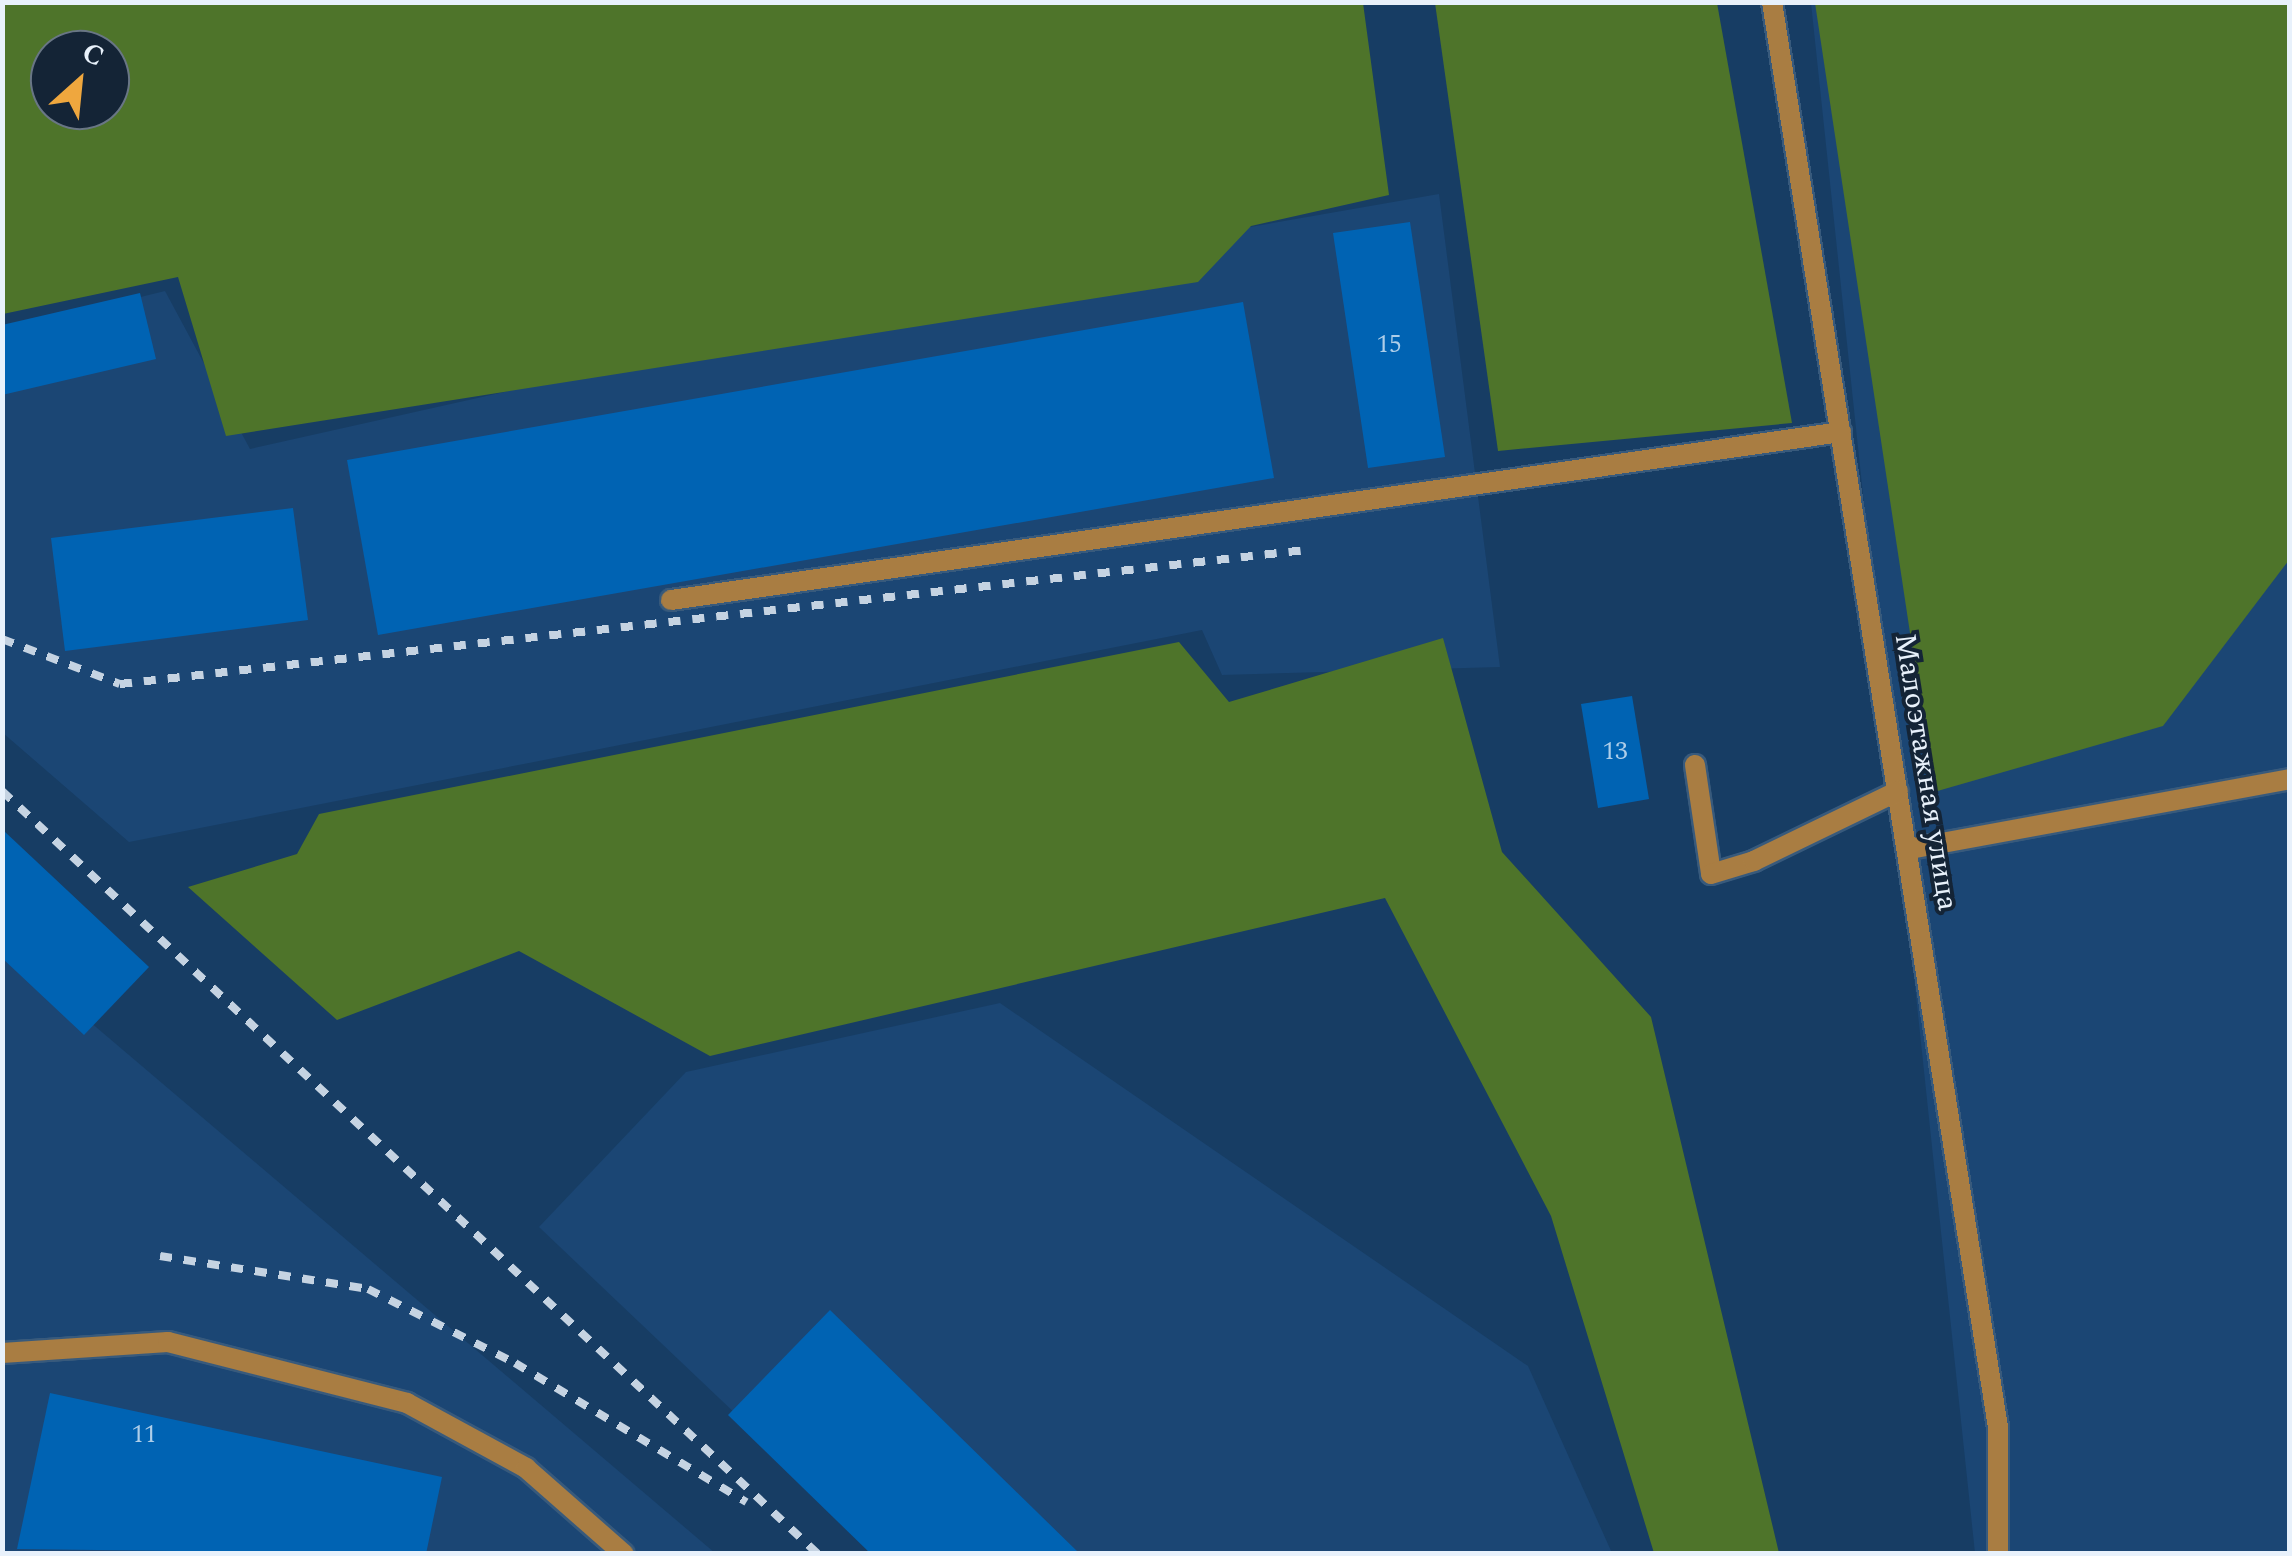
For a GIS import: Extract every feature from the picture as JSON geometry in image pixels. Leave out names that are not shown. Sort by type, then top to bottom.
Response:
[{"type":"street","name":"Малоэтажная улица","points":[[1772,2],[1998,1426],[1998,1554]]},
{"type":"street","points":[[671,600],[1841,432]]},
{"type":"street","points":[[1695,766],[1711,874],[1754,861],[1898,791]]},
{"type":"street","points":[[1909,849],[2290,779]]},
{"type":"street","points":[[2,1352],[168,1342],[407,1403],[526,1468],[624,1554]]},
{"type":"shaded area","points":[[1811,3],[2289,3],[2289,1553],[1975,1553]]},
{"type":"shaded area","points":[[1439,194],[1500,667],[1222,675],[1202,630],[129,842],[3,733],[2,331],[165,291],[250,449],[1199,236]]},
{"type":"shaded area","points":[[3,948],[715,1553],[3,1553]]},
{"type":"shaded area","points":[[1000,1003],[1528,1366],[1612,1553],[882,1553],[539,1227],[686,1072]]},
{"type":"green space","points":[[2,3],[1363,3],[1389,195],[1251,226],[1198,282],[226,436],[178,277],[3,314]]},
{"type":"green space","points":[[1435,3],[1717,3],[1792,423],[1498,451]]},
{"type":"green space","points":[[1815,3],[2289,3],[2289,560],[2163,726],[1934,792]]},
{"type":"green space","points":[[1443,638],[1502,852],[1651,1017],[1779,1553],[1654,1553],[1551,1216],[1385,898],[710,1056],[519,951],[337,1020],[188,887],[297,854],[319,814],[1179,642],[1229,702]]},
{"type":"building","points":[[1410,222],[1445,457],[1368,468],[1333,233]]},
{"type":"building","points":[[140,293],[156,359],[2,395],[2,325]]},
{"type":"building","points":[[1243,302],[1274,478],[378,635],[347,460]]},
{"type":"building","points":[[293,508],[308,620],[65,651],[51,538]]},
{"type":"building","points":[[1632,696],[1649,799],[1598,808],[1581,704]]},
{"type":"building","points":[[4,831],[149,967],[84,1035],[2,958]]},
{"type":"building","points":[[830,1310],[1080,1554],[871,1554],[728,1415]]},
{"type":"building","points":[[50,1393],[442,1477],[426,1554],[17,1549]]},
{"type":"railway","points":[[2,639],[120,684],[1306,550]]},
{"type":"railway","points":[[2,791],[818,1554]]},
{"type":"railway","points":[[160,1256],[368,1289],[515,1363],[746,1502]]}]
